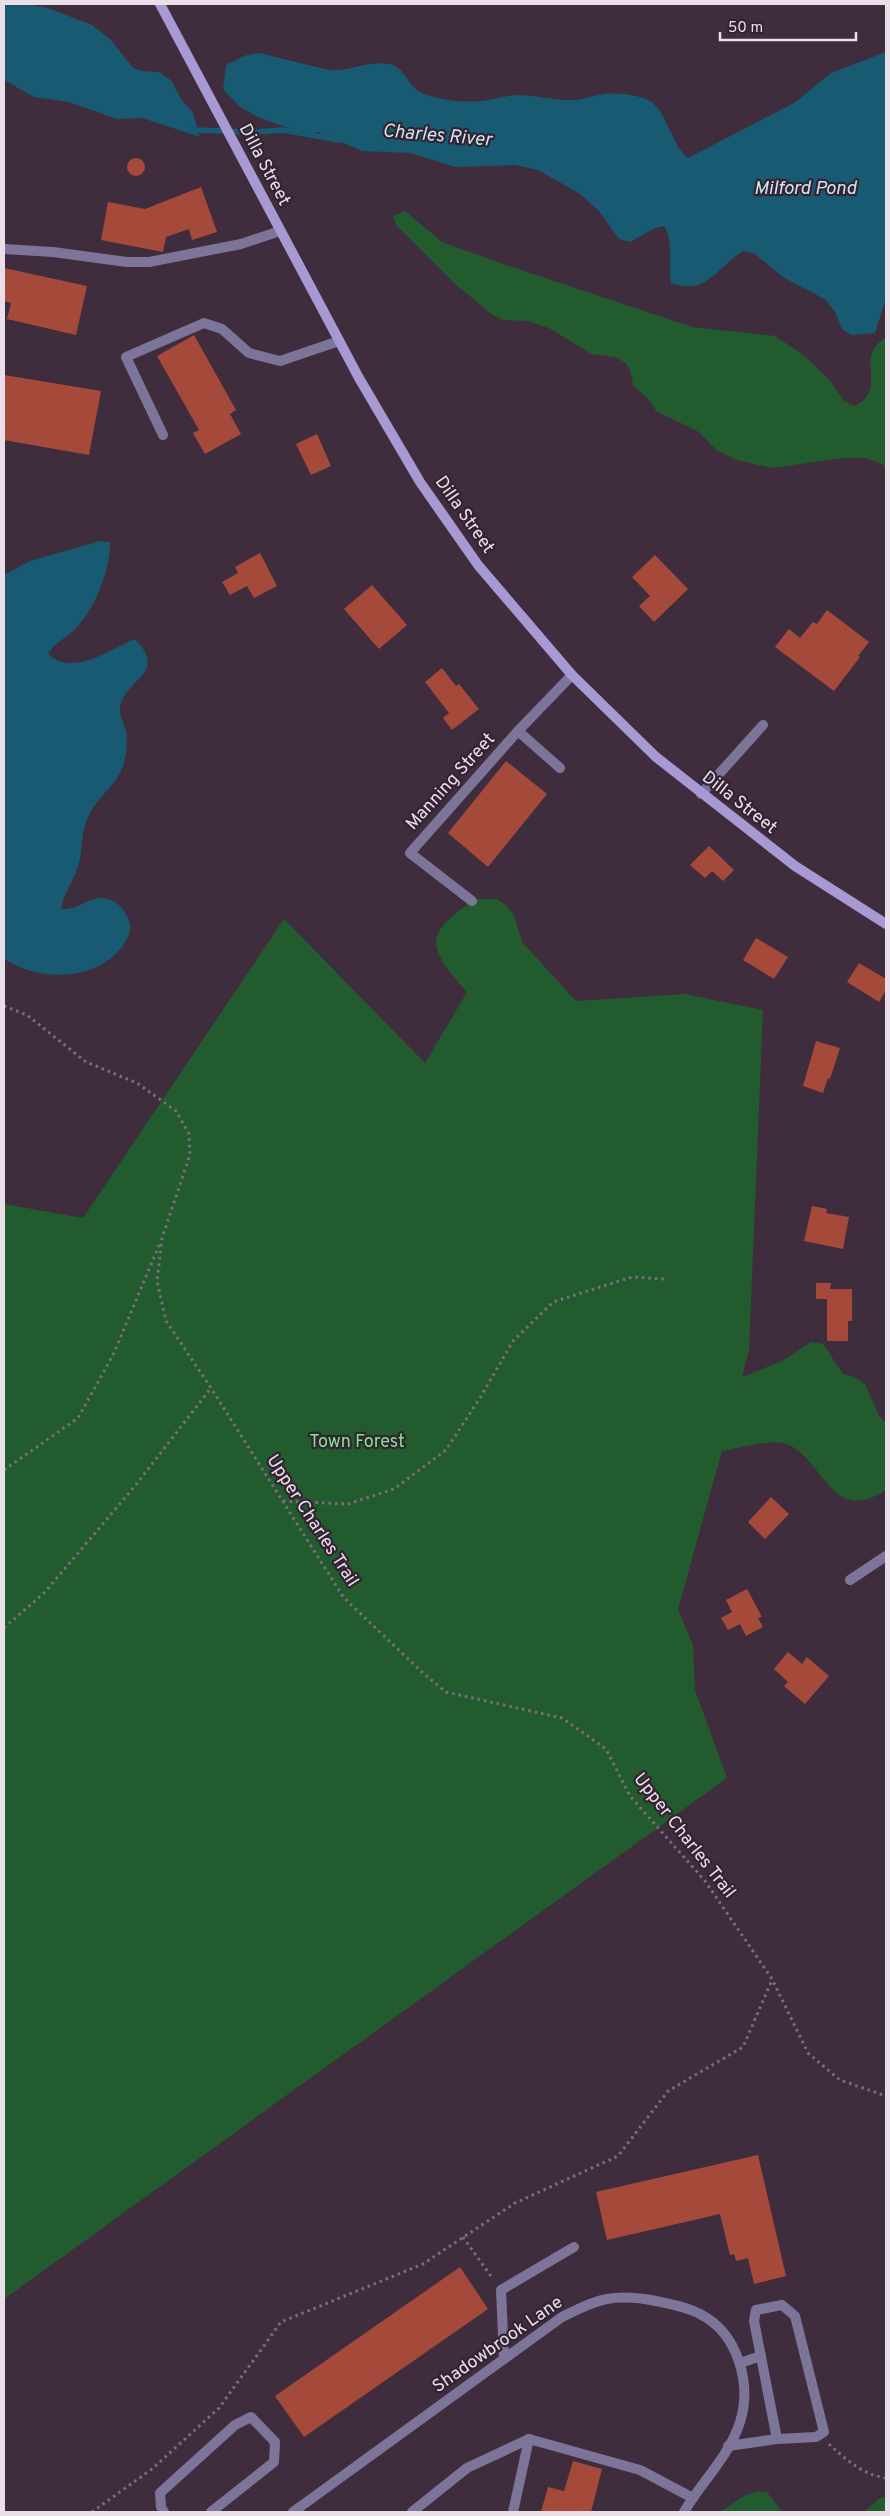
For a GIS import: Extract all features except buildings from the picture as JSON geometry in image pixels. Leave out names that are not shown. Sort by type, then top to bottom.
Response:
[{"type":"main road","name":"Dilla Street","points":[[160,4],[379,414],[441,514],[497,588],[572,676],[636,739],[700,794],[795,866],[886,924]]},
{"type":"street","points":[[4,249],[53,252],[127,262],[149,262],[241,244],[280,231]]},
{"type":"street","points":[[163,435],[126,357],[204,323],[222,329],[249,353],[280,361],[339,341]]},
{"type":"street","name":"Manning Street","points":[[472,901],[410,853],[518,731],[572,676]]},
{"type":"street","points":[[700,794],[764,725]]},
{"type":"street","points":[[518,731],[560,768]]},
{"type":"street","points":[[850,1580],[886,1556]]},
{"type":"street","points":[[504,2359],[501,2290],[574,2247]]},
{"type":"street","name":"Shadowbrook Lane","points":[[293,2512],[562,2317],[587,2305],[608,2299],[627,2298],[669,2304],[701,2314],[716,2325],[727,2338],[740,2363],[744,2382],[740,2422],[714,2470],[684,2512]]},
{"type":"street","points":[[728,2446],[777,2439],[816,2437],[821,2433],[795,2316],[782,2305],[756,2310],[754,2321],[777,2439]]},
{"type":"street","points":[[740,2363],[761,2356]]},
{"type":"street","points":[[164,2512],[160,2507],[160,2493],[235,2425],[251,2417],[275,2442],[274,2462],[212,2512]]},
{"type":"street","points":[[412,2512],[467,2468],[529,2439],[640,2470],[693,2498]]},
{"type":"street","points":[[512,2512],[529,2439]]},
{"type":"path","name":"Upper Charles Trail","points":[[4,1006],[27,1015],[86,1062],[137,1083],[176,1111],[189,1134],[190,1155],[162,1238],[157,1281],[166,1321],[211,1388],[344,1598],[423,1673],[446,1692],[562,1718],[606,1749],[630,1796],[705,1881],[772,1979],[808,2053],[840,2080],[886,2096]]},
{"type":"path","points":[[4,1470],[78,1418],[113,1355],[162,1238]]},
{"type":"path","points":[[282,1501],[348,1504],[394,1489],[446,1450],[480,1398],[513,1341],[553,1302],[632,1277],[664,1279]]},
{"type":"path","points":[[4,1628],[51,1584],[135,1486],[211,1388]]},
{"type":"path","points":[[92,2512],[152,2469],[219,2408],[281,2322],[423,2264],[515,2203],[618,2156],[668,2091],[743,2047],[772,1979]]},
{"type":"path","points":[[463,2238],[501,2290]]},
{"type":"path","points":[[821,2433],[851,2464],[878,2477],[886,2478]]},
{"type":"green space","points":[[405,211],[442,242],[509,266],[692,327],[775,336],[805,356],[830,381],[844,401],[855,406],[865,398],[870,390],[870,362],[872,354],[876,345],[886,338],[886,466],[867,458],[843,458],[772,468],[737,460],[716,450],[699,432],[656,411],[650,401],[633,385],[631,373],[626,363],[615,357],[591,354],[551,329],[528,321],[503,320],[493,315],[456,285],[396,225],[393,216]]},
{"type":"green space","name":"Town Forest","points":[[475,899],[497,899],[507,906],[514,915],[522,942],[576,1001],[685,994],[763,1010],[749,1350],[742,1377],[782,1361],[811,1342],[823,1344],[843,1374],[855,1377],[865,1384],[879,1416],[886,1423],[886,1490],[867,1499],[852,1500],[840,1496],[800,1452],[781,1442],[764,1443],[722,1451],[678,1609],[693,1645],[695,1690],[727,1778],[4,2299],[4,1204],[83,1218],[284,919],[425,1063],[467,992],[453,976],[438,952],[436,942],[439,932],[446,922],[458,911]]},
{"type":"green space","points":[[757,2491],[767,2492],[782,2512],[720,2512],[744,2496]]},
{"type":"green space","points":[[886,2496],[886,2512],[864,2512],[879,2499]]},
{"type":"water","points":[[4,4],[27,4],[48,8],[92,25],[110,39],[133,68],[142,71],[159,72],[172,81],[181,99],[193,113],[200,137],[142,118],[117,119],[69,102],[34,97],[4,80]]},
{"type":"water","name":"Milford Pond","points":[[886,52],[886,298],[875,333],[851,335],[842,329],[835,312],[826,300],[783,277],[755,254],[743,251],[703,283],[694,286],[683,286],[671,283],[670,246],[664,226],[655,228],[630,242],[619,239],[598,210],[580,194],[538,170],[515,165],[455,167],[410,153],[362,151],[318,132],[306,134],[260,118],[240,107],[223,89],[226,65],[247,55],[259,53],[329,70],[381,63],[389,64],[399,69],[413,86],[422,93],[467,102],[520,95],[577,100],[605,94],[630,95],[648,100],[660,111],[677,144],[688,158],[794,103],[831,73]]},
{"type":"water","points":[[100,541],[110,542],[110,552],[105,576],[95,599],[83,620],[54,646],[48,654],[68,663],[79,662],[103,655],[135,639],[144,651],[148,661],[146,669],[128,690],[120,709],[127,737],[123,767],[93,808],[86,821],[79,863],[61,909],[73,908],[96,899],[111,900],[119,905],[125,913],[129,920],[130,930],[124,944],[113,956],[99,966],[84,972],[68,974],[34,972],[18,967],[4,959],[4,575],[30,561]]},
{"type":"waterway","name":"Charles River","points":[[193,130],[255,132],[283,130],[339,140]]}]
